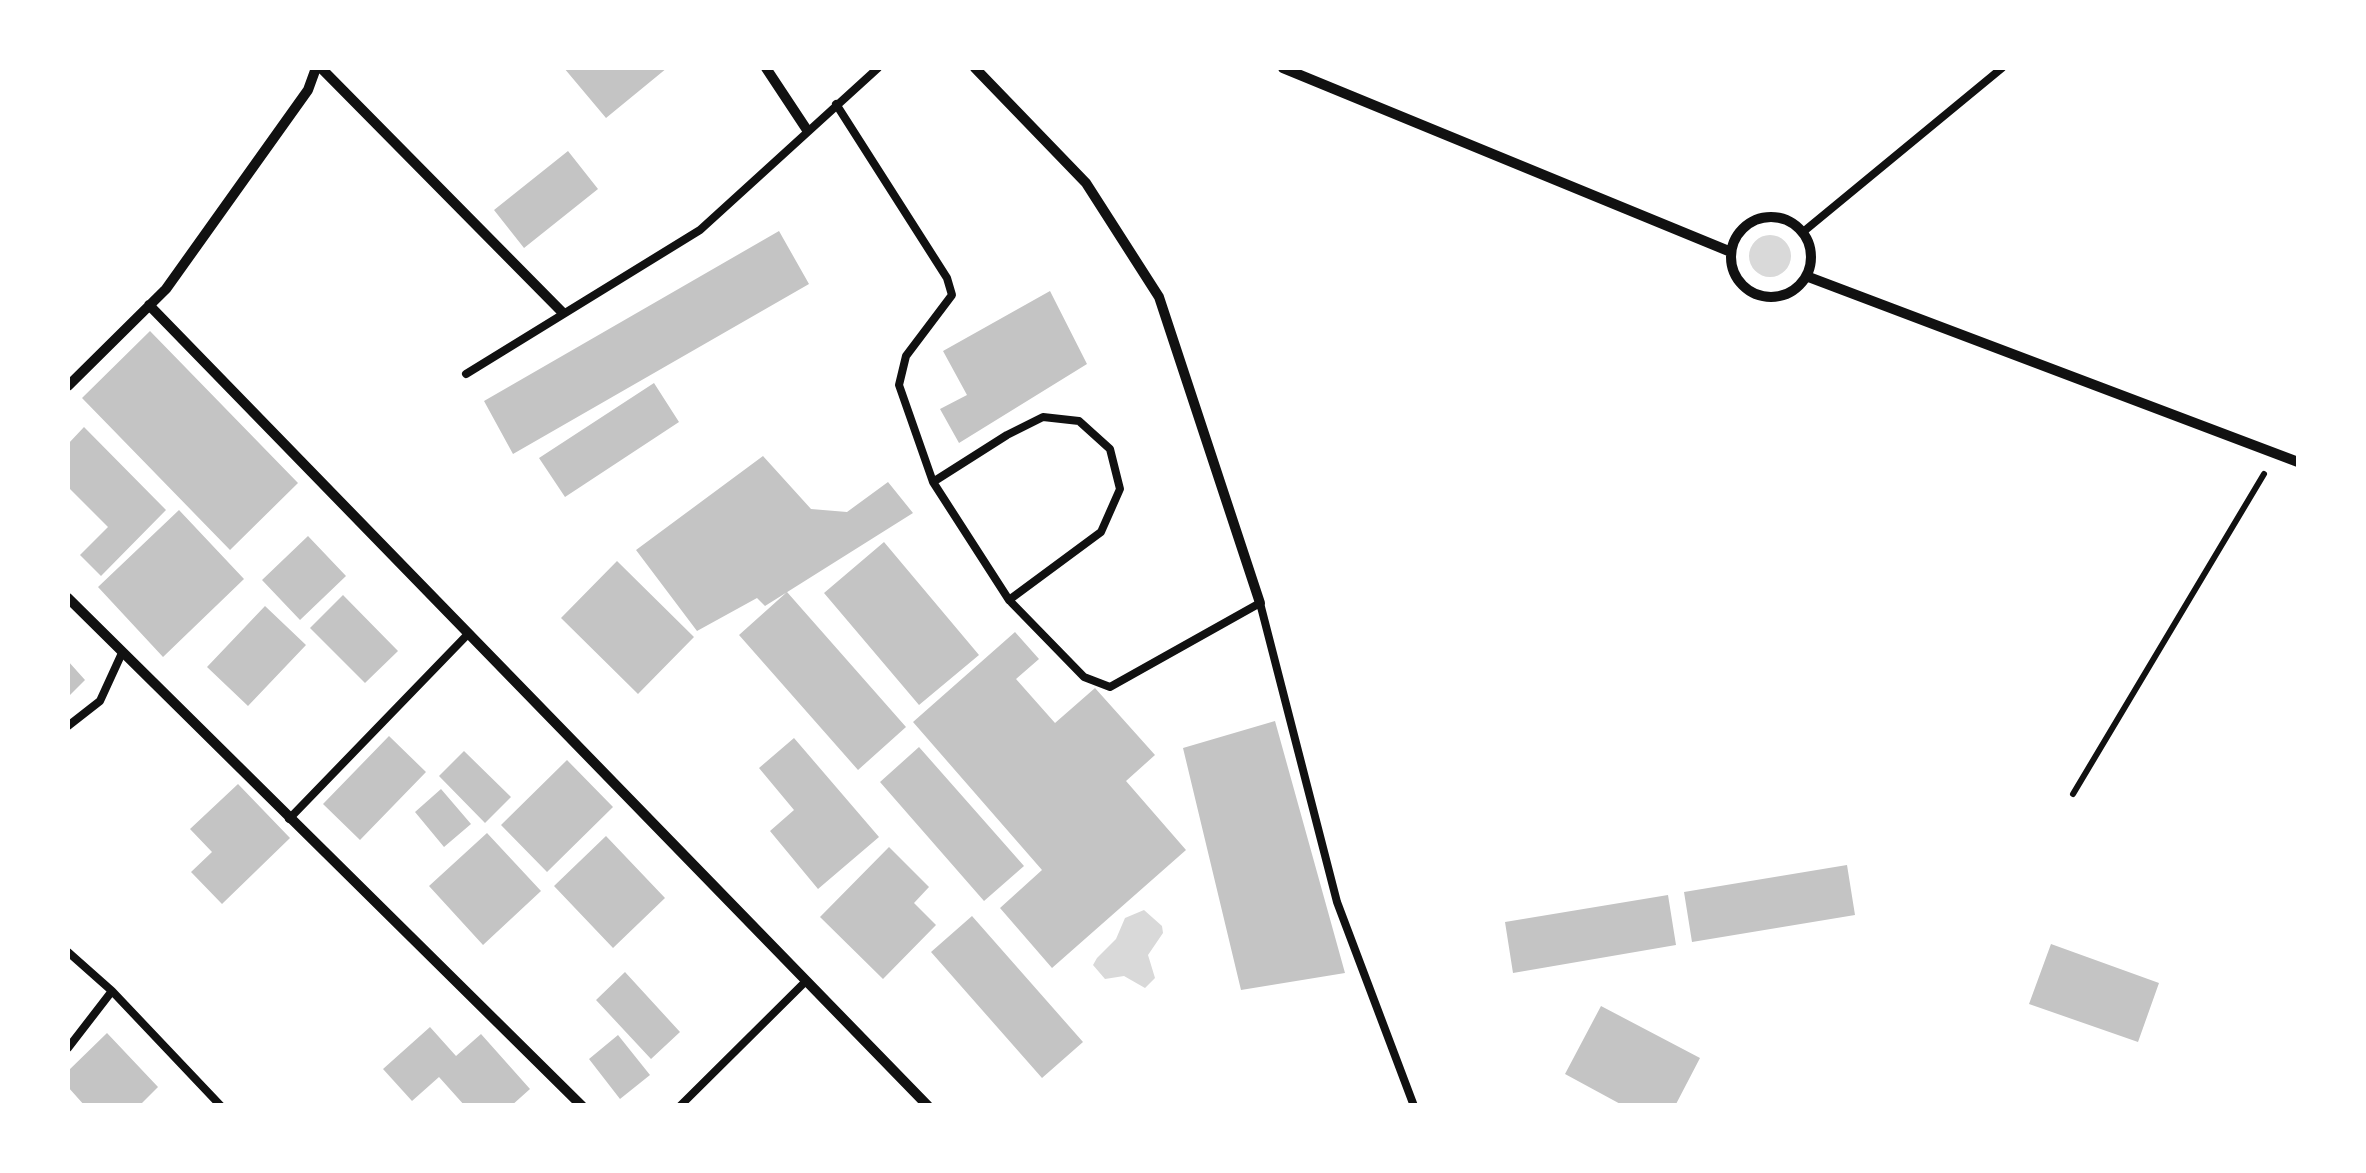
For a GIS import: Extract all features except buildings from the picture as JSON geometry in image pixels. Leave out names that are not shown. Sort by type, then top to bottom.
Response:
[{"type":"street","points":[[68,386],[166,289],[308,90],[319,68],[562,312]]},
{"type":"street","points":[[766,68],[807,130]]},
{"type":"street","points":[[976,68],[1086,183],[1159,297],[1260,603]]},
{"type":"street","points":[[1282,68],[1732,252]]},
{"type":"street","points":[[1776,217],[1791,222],[1802,232],[1810,246],[1811,261],[1797,288],[1783,296],[1768,297],[1753,293],[1735,275],[1732,252],[1740,233],[1760,218],[1776,217]]},
{"type":"street","points":[[1806,276],[2298,462]]},
{"type":"street","points":[[149,305],[928,1106]]},
{"type":"street","points":[[68,598],[582,1106]]},
{"type":"lane","points":[[466,374],[700,230],[878,68]]},
{"type":"lane","points":[[1802,232],[2002,68]]},
{"type":"lane","points":[[836,104],[947,278],[952,296],[906,356],[900,385],[933,482],[1009,600],[1084,677],[1110,687],[1260,603],[1336,902],[1414,1106]]},
{"type":"lane","points":[[933,482],[1043,417],[1079,421],[1110,450],[1120,489],[1100,532],[1009,600]]},
{"type":"lane","points":[[289,818],[469,633]]},
{"type":"lane","points":[[68,726],[100,701],[122,653]]},
{"type":"lane","points":[[68,952],[112,992],[221,1106]]},
{"type":"lane","points":[[680,1106],[804,982]]},
{"type":"lane","points":[[68,1048],[112,992]]},
{"type":"path","points":[[2072,794],[2275,456]]},
{"type":"shaded area","points":[[1770,235],[1785,241],[1791,256],[1785,271],[1770,277],[1755,271],[1749,256],[1755,241]]},
{"type":"shaded area","points":[[1144,910],[1162,926],[1163,933],[1148,955],[1155,978],[1145,988],[1124,976],[1105,979],[1093,965],[1116,939],[1125,918]]}]
